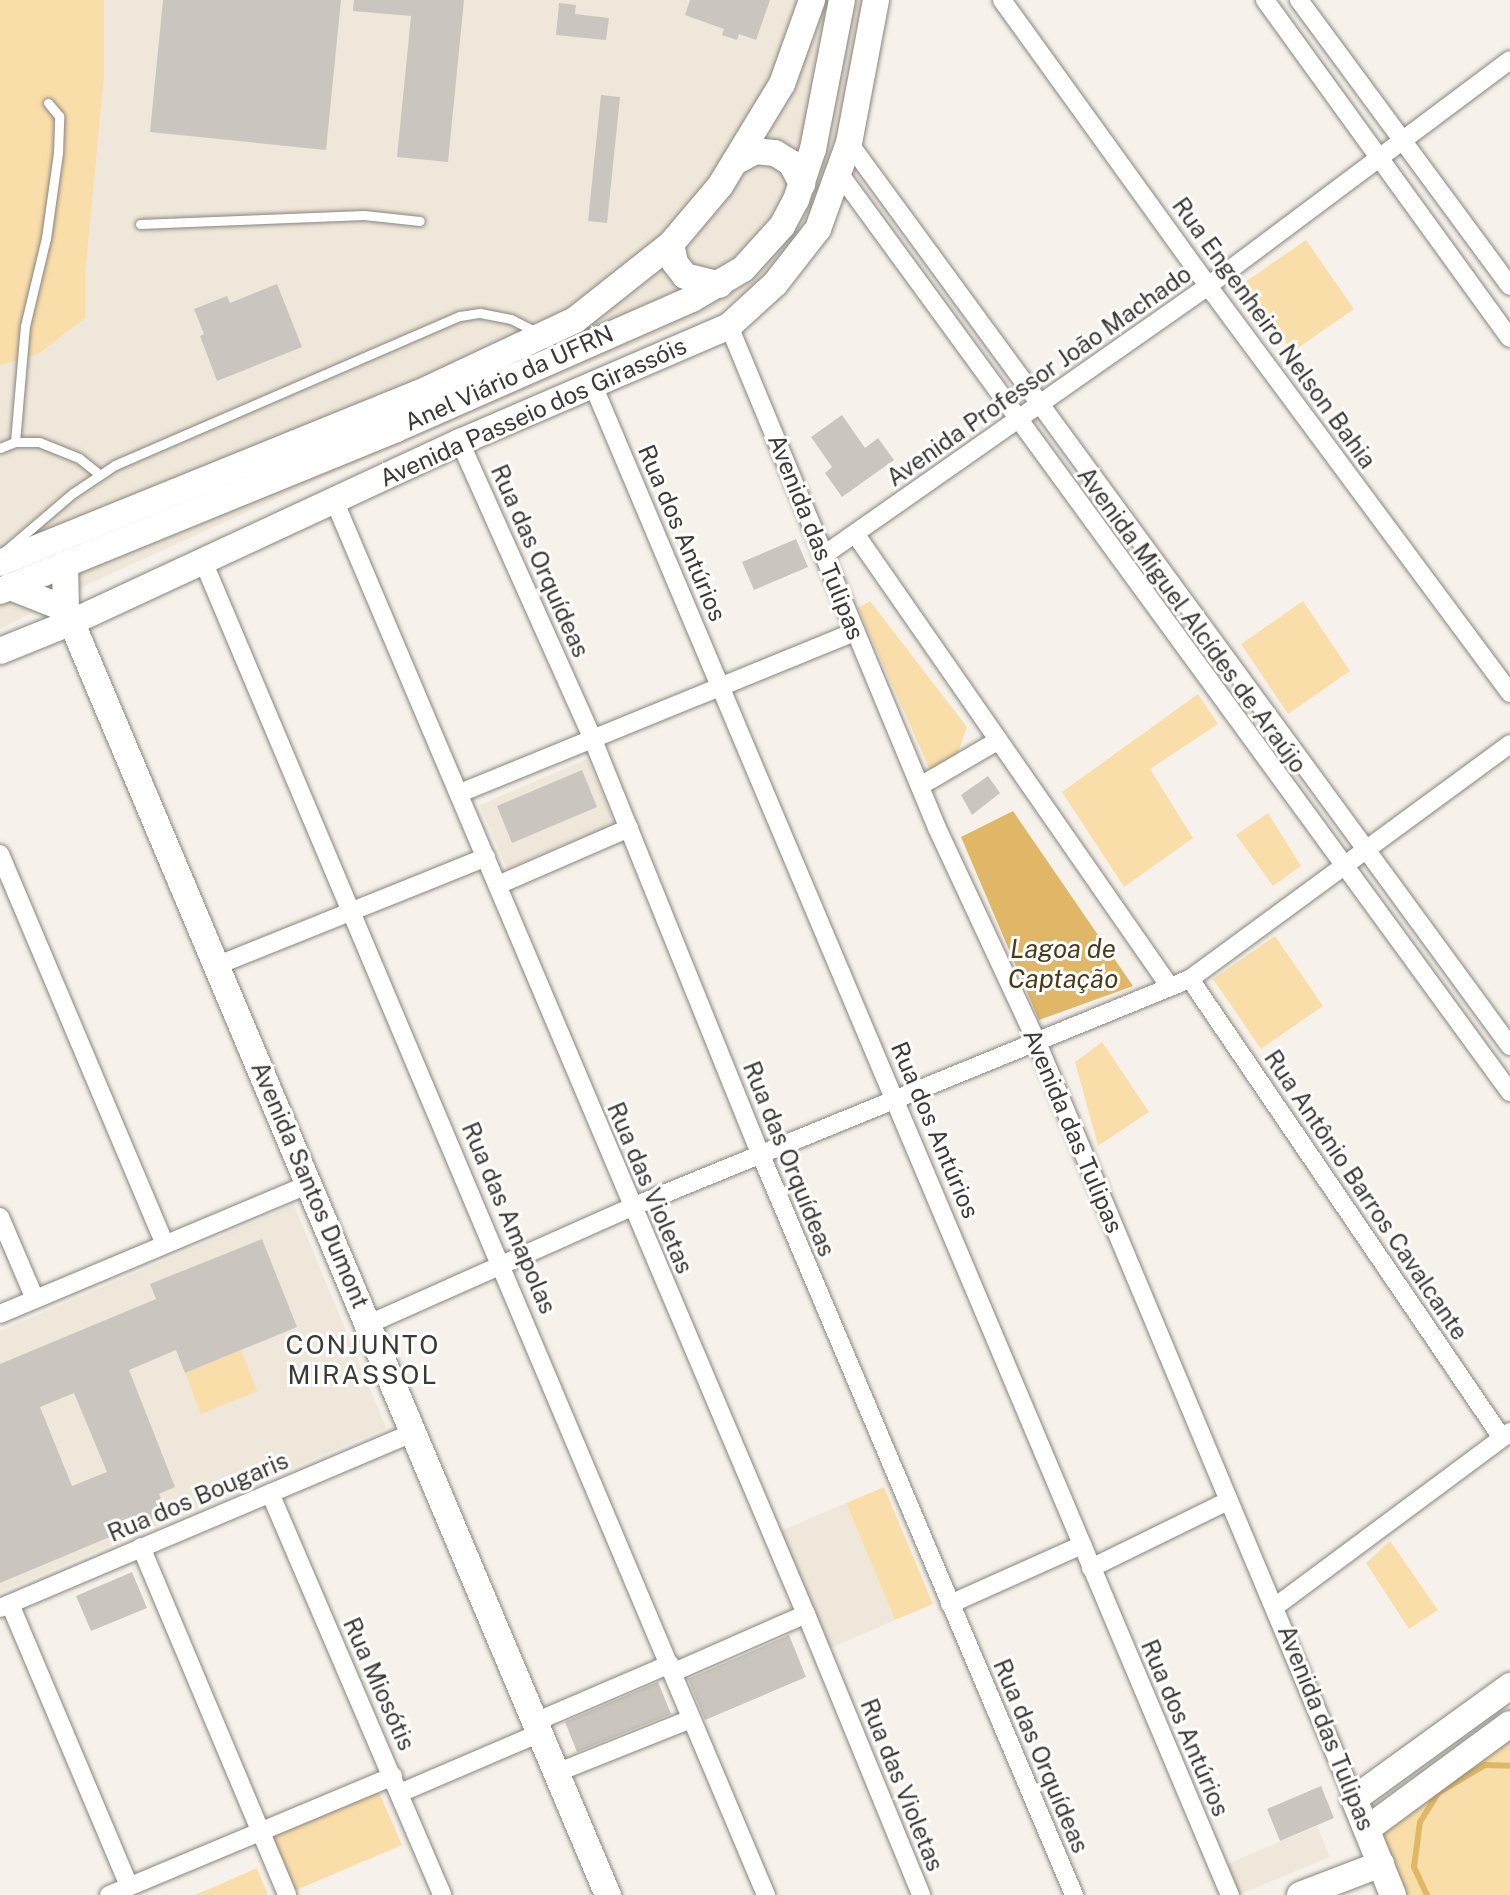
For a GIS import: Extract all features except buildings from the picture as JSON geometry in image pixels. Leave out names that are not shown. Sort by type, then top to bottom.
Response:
[{"type":"main road","name":"Anel Viário da UFRN","points":[[3,580],[543,336],[610,296],[671,244],[739,160],[782,84],[812,0]]},
{"type":"main road","name":"Anel Viário da UFRN","points":[[3,580],[65,565],[396,429],[720,285],[743,269],[773,238],[802,184],[816,136],[842,0]]},
{"type":"main road","name":"Avenida Passeio dos Girassóis","points":[[0,651],[69,615],[203,561],[460,442],[729,326],[775,284],[804,251],[818,229],[849,143],[876,0]]},
{"type":"main road","points":[[739,160],[755,151],[775,153],[791,163],[802,184]]},
{"type":"main road","points":[[671,244],[675,263],[685,276],[720,285]]},
{"type":"main road","name":"Avenida Santos Dumont","points":[[65,565],[69,615],[608,1895]]},
{"type":"main road","points":[[3,580],[69,615]]},
{"type":"main road","points":[[1354,1799],[1510,1686]]},
{"type":"main road","points":[[1367,1829],[1510,1724]]},
{"type":"main road","name":"Avenida das Tulipas","points":[[1354,1799],[1393,1895]]},
{"type":"main road","points":[[1300,1895],[1381,1864]]},
{"type":"street","name":"Rua Engenheiro Nelson Bahia","points":[[1002,0],[1208,286],[1510,693]]},
{"type":"street","points":[[1265,0],[1510,338]]},
{"type":"street","points":[[1299,0],[1510,286]]},
{"type":"street","name":"Avenida Professor João Machado","points":[[824,555],[1208,286],[1510,60]]},
{"type":"street","name":"Avenida Miguel Alcídes de Araújo","points":[[849,143],[1510,1046]]},
{"type":"street","name":"Avenida Miguel Alcídes de Araújo","points":[[839,173],[1016,420],[1510,1092]]},
{"type":"street","name":"Avenida das Tulipas","points":[[729,326],[920,786],[1036,1040],[1228,1501],[1276,1606],[1354,1799]]},
{"type":"street","name":"Rua dos Antúrios","points":[[593,385],[896,1097],[1230,1895]]},
{"type":"street","name":"Rua das Orquídeas","points":[[460,442],[593,740],[760,1153],[1074,1895]]},
{"type":"street","name":"Rua das Violetas","points":[[334,500],[806,1614],[921,1895]]},
{"type":"street","points":[[856,535],[1170,987]]},
{"type":"street","name":"Rua das Amapolas","points":[[203,561],[354,911],[766,1895]]},
{"type":"street","points":[[460,793],[855,632]]},
{"type":"street","points":[[920,786],[999,740]]},
{"type":"street","points":[[369,1324],[502,1263],[760,1153],[1190,979],[1510,744]]},
{"type":"street","points":[[498,885],[629,828]]},
{"type":"street","points":[[0,854],[164,1242]]},
{"type":"street","points":[[218,965],[486,857]]},
{"type":"street","name":"Rua Antônio Barros Cavalcante","points":[[1190,979],[1506,1435]]},
{"type":"street","points":[[0,1314],[164,1242],[309,1184]]},
{"type":"street","points":[[0,1217],[35,1299]]},
{"type":"street","name":"Rua dos Bougaris","points":[[5,1606],[414,1432]]},
{"type":"street","points":[[1276,1606],[1506,1435]]},
{"type":"street","name":"Rua Miosótis","points":[[270,1493],[442,1895]]},
{"type":"street","points":[[1091,1568],[1228,1501]]},
{"type":"street","points":[[950,1604],[1082,1545]]},
{"type":"street","points":[[141,1547],[287,1895]]},
{"type":"street","points":[[5,1606],[129,1886]]},
{"type":"street","points":[[109,1895],[261,1831],[396,1784],[538,1728],[672,1668],[806,1614]]},
{"type":"street","points":[[556,1773],[691,1719]]},
{"type":"lane","points":[[15,442],[25,326],[46,238],[58,153],[59,116],[48,103]]},
{"type":"lane","points":[[140,224],[364,215],[420,221]]},
{"type":"lane","points":[[0,556],[99,474],[460,316],[480,313],[511,319],[524,323],[543,336]]},
{"type":"lane","points":[[0,448],[15,442],[39,442],[61,449],[99,474]]},
{"type":"shaded area","points":[[0,0],[870,0],[843,138],[806,233],[779,267],[747,292],[705,314],[324,477],[84,586],[0,629]]},
{"type":"shaded area","points":[[0,0],[104,0],[104,76],[85,275],[85,318],[38,354],[0,365]]},
{"type":"shaded area","points":[[1306,240],[1354,309],[1292,352],[1245,282]]},
{"type":"shaded area","points":[[870,601],[967,727],[955,761],[931,772],[858,608]]},
{"type":"shaded area","points":[[1303,601],[1350,671],[1288,714],[1241,644]]},
{"type":"shaded area","points":[[1198,694],[1218,724],[1150,769],[1193,838],[1124,887],[1062,792]]},
{"type":"shaded area","points":[[587,759],[614,824],[507,869],[480,805]]},
{"type":"shaded area","points":[[1268,813],[1301,866],[1273,886],[1236,835]]},
{"type":"shaded area","points":[[1275,936],[1323,1006],[1261,1049],[1213,979]]},
{"type":"shaded area","points":[[1102,1042],[1149,1112],[1098,1146],[1075,1062]]},
{"type":"shaded area","points":[[294,1205],[386,1428],[0,1592],[0,1331]]},
{"type":"shaded area","points":[[241,1350],[257,1391],[201,1414],[185,1373]]},
{"type":"shaded area","points":[[884,1487],[933,1604],[895,1620],[846,1503]]},
{"type":"shaded area","points":[[846,1503],[895,1620],[826,1650],[776,1533]]},
{"type":"shaded area","points":[[1390,1541],[1438,1610],[1409,1629],[1366,1563]]},
{"type":"shaded area","points":[[1510,1737],[1510,1895],[1407,1895],[1378,1826]]},
{"type":"shaded area","points":[[379,1792],[402,1845],[294,1891],[272,1837]]},
{"type":"shaded area","points":[[1317,1826],[1330,1857],[1238,1895],[1225,1865]]},
{"type":"shaded area","points":[[257,1868],[268,1895],[195,1895]]},
{"type":"water","name":"Lagoa de Captação","points":[[1013,811],[1133,986],[1039,1020],[961,837]]},
{"type":"waterway","points":[[1427,1895],[1414,1867],[1420,1822],[1438,1793],[1485,1765],[1510,1766]]},
{"type":"district","name":"CONJUNTO MIRASSOL","points":[[363,1360]]}]
